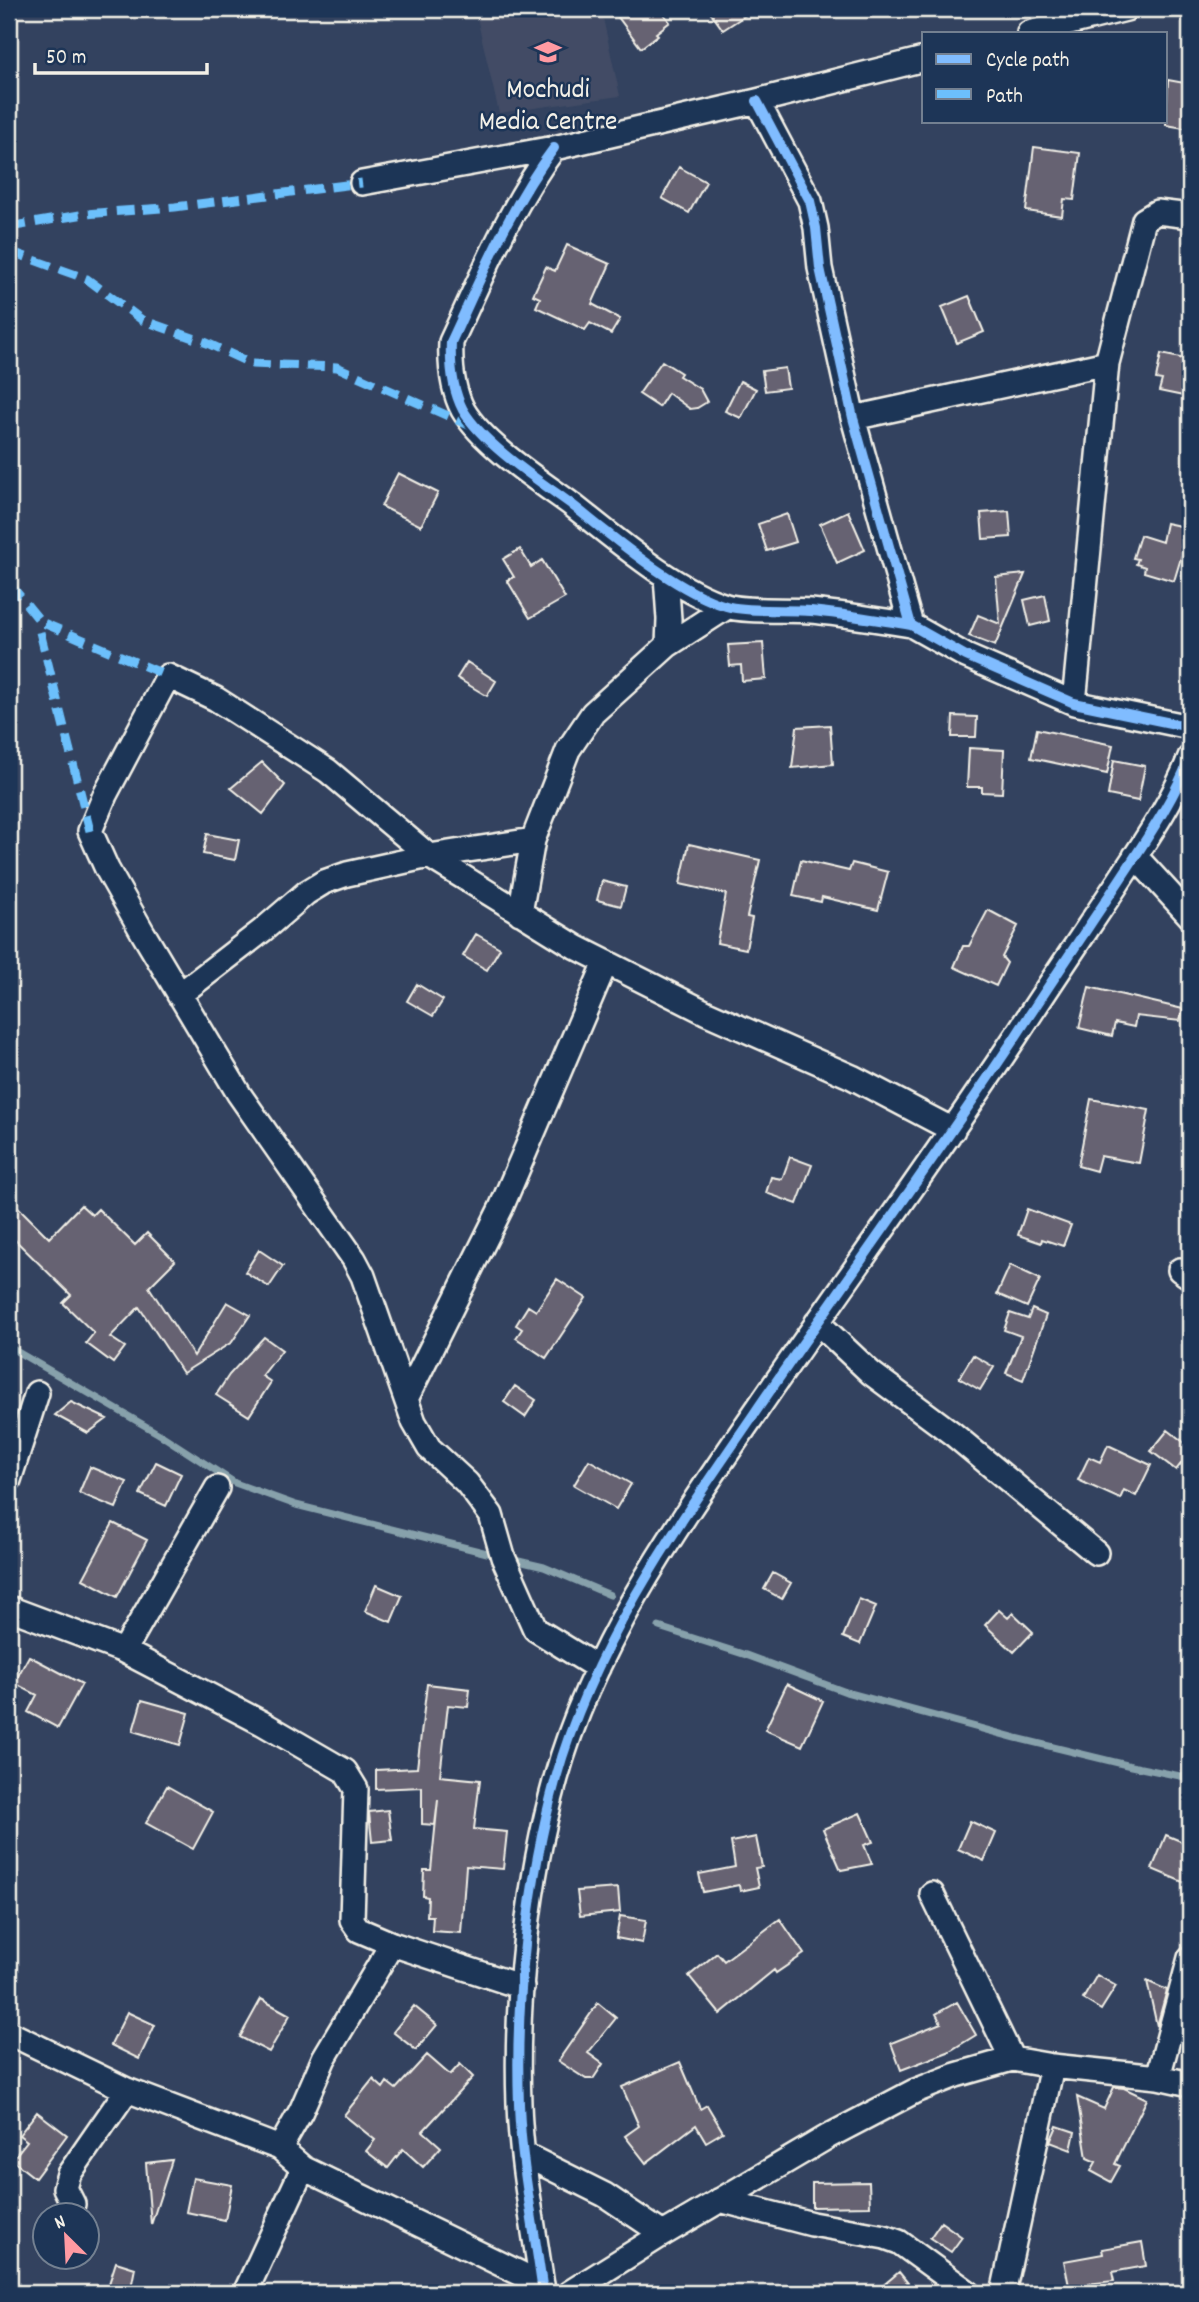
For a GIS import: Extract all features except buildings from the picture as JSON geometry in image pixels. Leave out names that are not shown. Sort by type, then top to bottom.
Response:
[{"type":"street","points":[[1033,32],[1126,9]]},
{"type":"street","points":[[362,183],[554,148],[757,102],[922,61]]},
{"type":"street","points":[[757,102],[810,201],[820,268],[853,418],[911,625]]},
{"type":"street","points":[[554,148],[525,189],[451,342],[450,362],[454,385],[463,409],[479,430],[514,461],[666,576],[727,607],[811,611],[911,625],[966,656],[1074,703],[1190,727]]},
{"type":"street","points":[[1074,703],[1107,363],[1144,220],[1157,212],[1190,216]]},
{"type":"street","points":[[853,418],[1107,363]]},
{"type":"street","points":[[666,576],[668,645]]},
{"type":"street","points":[[520,913],[533,840],[568,750],[593,713],[668,645],[727,607]]},
{"type":"street","points":[[598,1668],[535,1629],[503,1558],[491,1515],[467,1483],[429,1448],[414,1422],[363,1276],[354,1259],[239,1094],[107,869],[90,831],[105,794],[169,676],[216,699],[328,771],[429,856],[520,913],[606,962],[707,1013],[852,1077],[953,1130]]},
{"type":"street","points":[[543,2289],[523,2154],[519,2106],[522,1987],[541,1837],[557,1774],[575,1721],[598,1668],[664,1546],[817,1322],[953,1130],[1135,856],[1172,794],[1190,757]]},
{"type":"street","points":[[179,995],[306,893],[324,882],[346,874],[429,856],[533,840]]},
{"type":"street","points":[[1135,856],[1190,916]]},
{"type":"street","points":[[407,1397],[501,1208],[606,962]]},
{"type":"street","points":[[817,1322],[871,1373],[953,1434],[1096,1553]]},
{"type":"street","points":[[9,1480],[37,1393]]},
{"type":"street","points":[[124,1651],[217,1488]]},
{"type":"street","points":[[9,1608],[124,1651],[345,1770],[356,1789],[352,1920],[359,1930],[392,1944],[522,1987]]},
{"type":"street","points":[[932,1894],[1012,2059]]},
{"type":"street","points":[[279,2148],[301,2110],[324,2058],[392,1944]]},
{"type":"street","points":[[1158,2077],[1190,1958]]},
{"type":"street","points":[[9,2033],[127,2090],[279,2148],[303,2168],[543,2289]]},
{"type":"street","points":[[569,2293],[663,2234],[830,2136],[915,2091],[956,2075],[1012,2059],[1158,2077],[1190,2084]]},
{"type":"street","points":[[1003,2293],[1052,2066]]},
{"type":"street","points":[[71,2200],[65,2189],[69,2174],[127,2090]]},
{"type":"street","points":[[523,2154],[605,2195],[663,2234]]},
{"type":"street","points":[[245,2293],[303,2168]]},
{"type":"street","points":[[720,2200],[812,2224],[892,2239],[969,2293]]},
{"type":"shaded area","name":"Mochudi Media Centre","points":[[475,9],[601,9],[620,96],[499,113]]},
{"type":"waterway","points":[[9,1347],[161,1435],[235,1483],[296,1505],[499,1556]]},
{"type":"waterway","points":[[510,1559],[544,1567],[610,1595]]},
{"type":"waterway","points":[[659,1627],[746,1655],[846,1692],[1016,1738],[1190,1778]]},
{"type":"marked path","points":[[9,227],[85,214],[175,207],[362,183]]},
{"type":"marked path","points":[[9,251],[87,279],[142,320],[207,343],[252,364],[337,367],[473,427]]},
{"type":"marked path","points":[[9,583],[41,622],[168,676]]},
{"type":"marked path","points":[[40,632],[90,831]]},
{"type":"cycle path","points":[[757,101],[810,201],[820,268],[853,418],[911,625],[966,656],[1074,703],[1190,727]]},
{"type":"cycle path","points":[[554,148],[510,217],[451,342],[454,385],[459,402],[472,423],[512,461],[625,547],[666,576],[706,599],[734,608],[811,611],[911,625]]},
{"type":"cycle path","points":[[543,2293],[520,2128],[518,2064],[522,1981],[531,1898],[546,1817],[572,1729],[592,1681],[615,1634],[667,1543],[1016,1036],[1157,822],[1190,757]]},
{"type":"place","name":"Mochudi Media Centre","points":[[548,52]]}]
